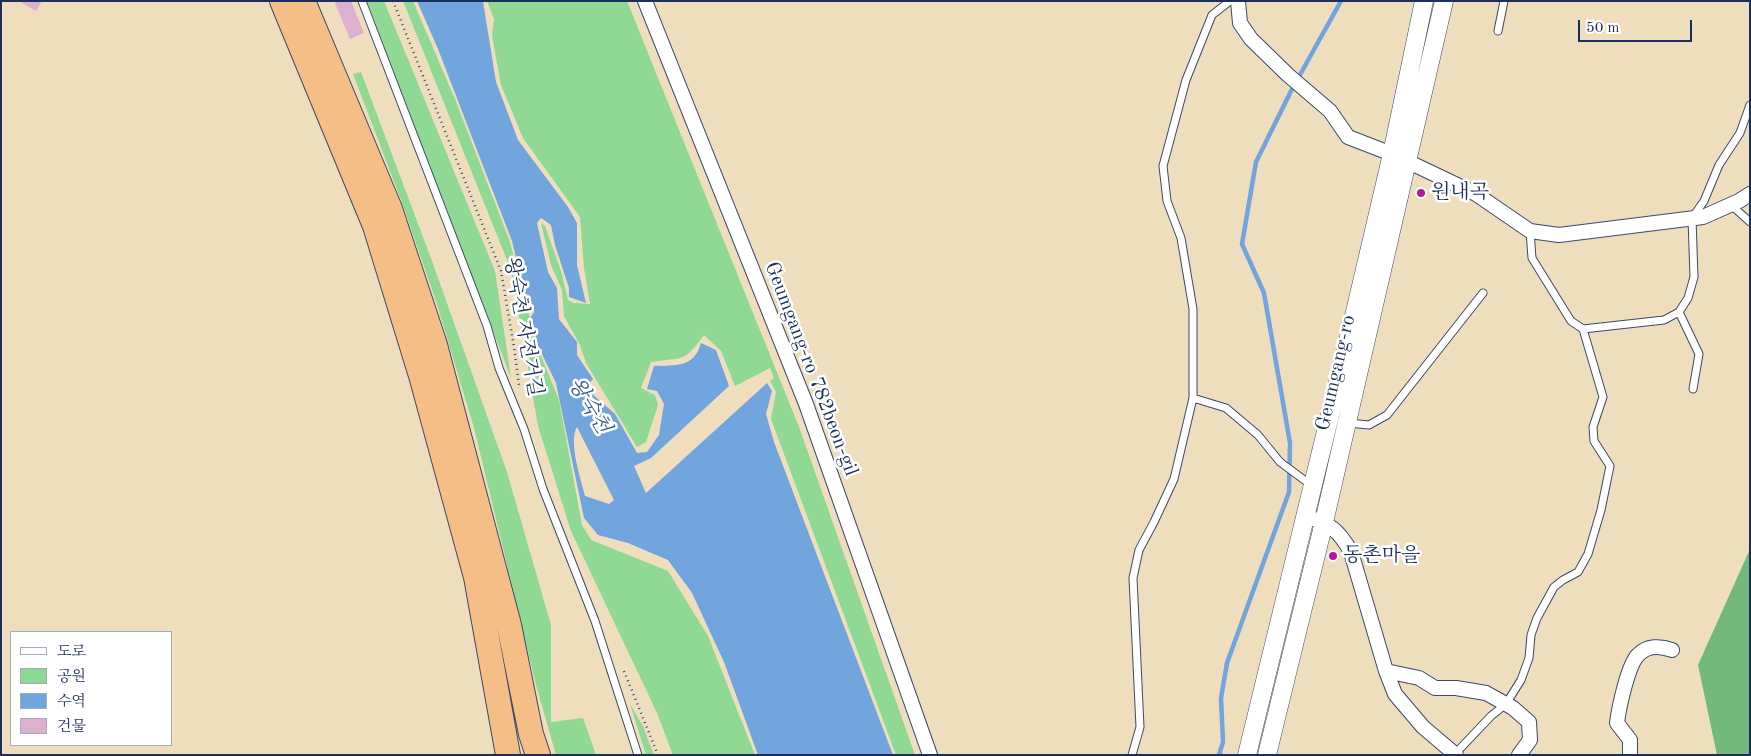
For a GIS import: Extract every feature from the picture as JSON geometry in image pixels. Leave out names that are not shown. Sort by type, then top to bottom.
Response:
[{"type":"highway","points":[[282,1],[375,226],[422,379],[476,577],[508,755]]},
{"type":"highway","points":[[303,1],[390,209],[435,345],[509,625],[534,748]]},
{"type":"street","name":"Geumgang-ro 782beon-gil","points":[[645,1],[806,404],[930,755]]},
{"type":"street","points":[[1238,1],[1240,23],[1251,39],[1288,75],[1330,111],[1348,137],[1392,154],[1476,194],[1530,231],[1559,235],[1703,217],[1731,205],[1750,194]]},
{"type":"street","name":"Geumgang-ro","points":[[1247,755],[1305,516],[1306,481],[1392,154],[1424,1]]},
{"type":"street","name":"Geumgang-ro","points":[[1267,755],[1324,522],[1444,1]]},
{"type":"street","points":[[1305,516],[1324,522],[1342,535],[1351,552],[1386,671],[1395,694],[1423,727],[1455,754]]},
{"type":"street","points":[[1630,755],[1630,740],[1617,723],[1619,706],[1631,669],[1638,655],[1647,649],[1662,646],[1672,650]]},
{"type":"street","points":[[1386,671],[1419,678],[1435,688],[1456,688],[1486,693],[1513,708],[1529,722],[1530,740],[1520,755]]},
{"type":"lane","points":[[362,1],[487,326],[499,368],[524,428],[546,498],[590,606],[638,755]]},
{"type":"lane","points":[[1132,755],[1140,727],[1133,578],[1139,550],[1174,479],[1193,398],[1193,309],[1181,238],[1167,202],[1163,166],[1186,80],[1212,15],[1230,1]]},
{"type":"lane","points":[[1498,31],[1504,1]]},
{"type":"lane","points":[[1583,329],[1664,320],[1679,312],[1688,298],[1694,277],[1692,218],[1704,201],[1719,165],[1740,133],[1750,105]]},
{"type":"lane","points":[[1731,205],[1750,222]]},
{"type":"lane","points":[[1455,754],[1491,716],[1506,704],[1520,680],[1528,658],[1531,635],[1537,618],[1554,587],[1578,572],[1588,554],[1610,466],[1594,441],[1593,427],[1603,397],[1583,329],[1571,321],[1532,258],[1530,231]]},
{"type":"lane","points":[[1346,422],[1369,425],[1387,415],[1483,293]]},
{"type":"lane","points":[[1679,312],[1699,354],[1693,389]]},
{"type":"lane","points":[[1193,398],[1226,408],[1258,435],[1280,462],[1306,481],[1331,490]]},
{"type":"path","name":"왕숙천 자전거길","points":[[393,1],[501,271],[520,392]]},
{"type":"path","points":[[624,671],[658,755]]},
{"type":"green space","points":[[367,1],[384,1],[495,271],[511,378]]},
{"type":"green space","points":[[403,1],[413,1],[455,99],[510,242],[537,346],[559,400],[582,525],[591,540],[668,571],[708,636],[755,755],[673,755],[657,713],[571,531],[538,426],[511,270]]},
{"type":"green space","points":[[487,1],[627,1],[799,427],[915,755],[896,755],[771,419],[776,392],[770,381],[774,378],[770,368],[735,386],[721,351],[704,335],[687,355],[677,359],[651,362],[641,388],[655,395],[658,405],[646,442],[637,447],[586,363],[580,345],[564,316],[562,290],[551,265],[541,223],[545,226],[561,271],[568,300],[574,303],[590,304],[584,268],[580,217],[523,138],[501,85],[492,36],[494,19]]},
{"type":"green space","points":[[361,72],[432,261],[507,472],[551,625],[551,722],[583,718],[596,755],[556,755],[536,685],[474,428],[436,301],[401,200],[353,74]]},
{"type":"green space","points":[[1750,549],[1750,755],[1717,755],[1698,665]]},
{"type":"green space","points":[[630,704],[643,726],[654,755],[646,755]]},
{"type":"water","name":"왕숙천","points":[[417,1],[483,1],[496,82],[518,140],[568,207],[577,223],[577,265],[586,303],[569,297],[569,288],[555,245],[551,225],[541,218],[537,223],[548,272],[557,288],[559,319],[577,342],[577,355],[593,379],[589,384],[590,392],[615,414],[637,453],[647,452],[659,435],[664,404],[657,391],[647,389],[654,366],[683,364],[694,357],[701,343],[716,350],[729,386],[651,458],[634,466],[646,493],[767,383],[772,391],[766,414],[774,442],[893,755],[758,755],[724,662],[692,593],[668,560],[628,543],[598,535],[584,518],[556,383],[538,346],[531,317],[534,312],[534,306],[526,297],[512,241],[438,49]],"holes":[[[577,427],[614,500],[609,504],[585,496],[575,451],[574,441]]]},
{"type":"building","points":[[19,1],[42,1],[36,11]]},
{"type":"building","points":[[338,1],[351,1],[364,33],[350,39],[335,3]]},
{"type":"waterway","points":[[1219,755],[1223,742],[1221,698],[1227,663],[1289,492],[1290,443],[1264,293],[1242,244],[1256,162],[1291,91],[1341,1]]},
{"type":"place","name":"원내곡","points":[[1421,193]]},
{"type":"place","name":"동촌마을","points":[[1333,556]]}]
